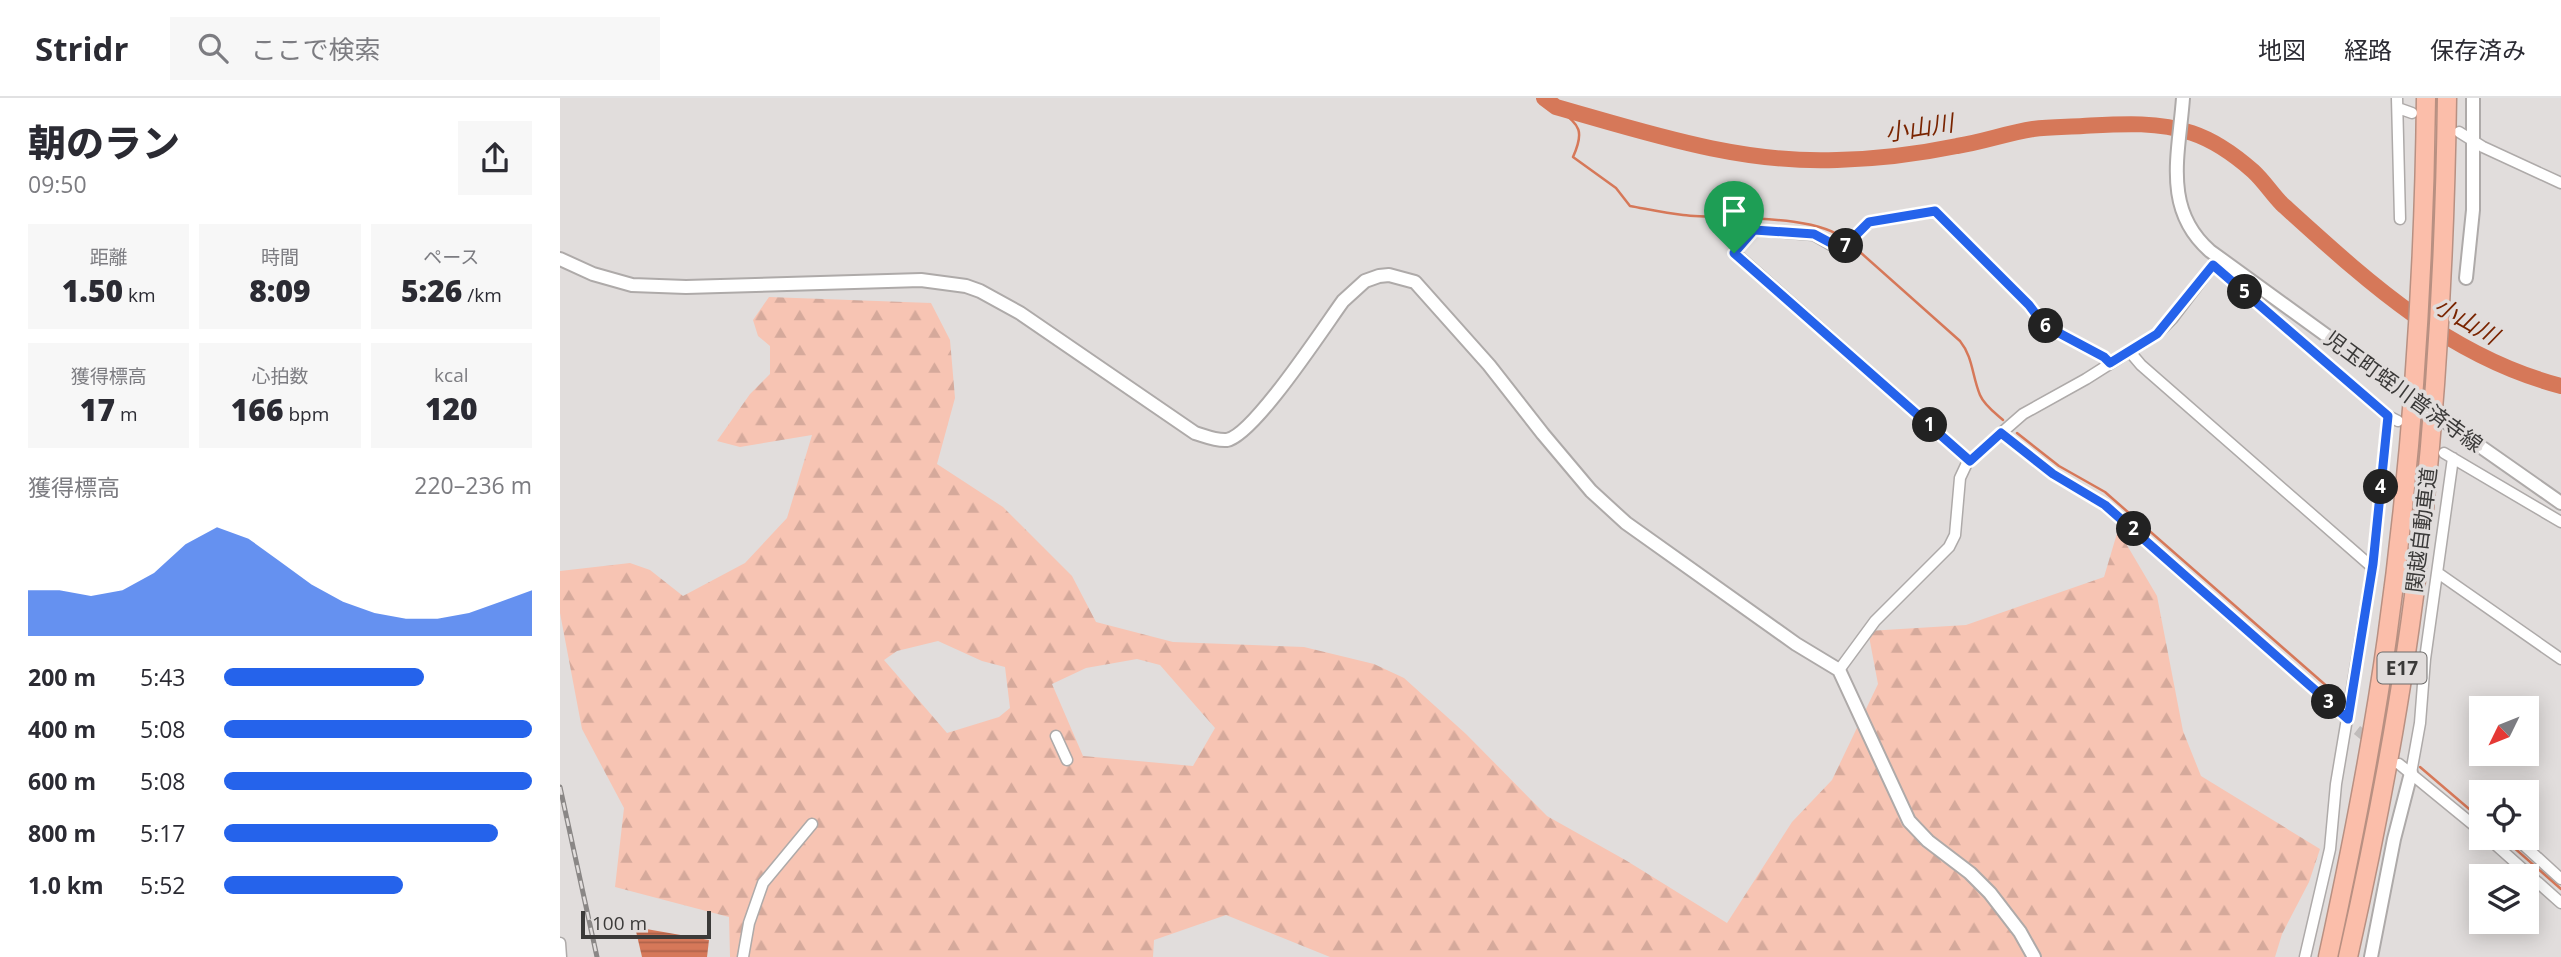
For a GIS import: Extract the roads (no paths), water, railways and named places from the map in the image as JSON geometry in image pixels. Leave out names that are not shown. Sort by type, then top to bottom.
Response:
[{"type":"highway","name":"関越自動車道","points":[[2328,957],[2351,851],[2387,640],[2416,366],[2423,239],[2426,98]]},
{"type":"highway","name":"関越自動車道","points":[[2348,957],[2378,816],[2420,549],[2436,376],[2447,98]]},
{"type":"street","name":"児玉町蛭川普済寺線","points":[[2183,98],[2176,191],[2188,226],[2216,261],[2561,503]]},
{"type":"street","points":[[2466,278],[2473,210],[2473,98]]},
{"type":"street","points":[[2398,103],[2412,113]]},
{"type":"street","points":[[2398,103],[2400,219]]},
{"type":"street","points":[[2459,132],[2561,183]]},
{"type":"street","points":[[1970,461],[1734,253],[1754,230],[1814,234],[1840,250],[1869,222],[1935,211],[2029,305],[2044,325],[2104,357],[2110,363]]},
{"type":"street","points":[[560,259],[593,274],[632,285],[686,287],[921,280],[966,286],[997,299],[1020,313],[1195,433],[1213,439],[1228,440],[1244,430],[1261,412],[1343,301],[1357,287],[1379,276],[1390,275],[1410,280],[1438,305],[1591,491],[1626,523],[1796,644],[1839,670],[1909,821],[1928,841],[1970,873],[1990,894],[2020,932],[2034,957]]},
{"type":"street","points":[[1839,670],[1875,621],[1949,547],[1955,535],[1960,478],[1970,461],[2023,414],[2130,352],[2164,327],[2216,261],[2393,419],[2351,726],[2336,784],[2330,849],[2305,957]]},
{"type":"street","points":[[2130,352],[2141,365],[2372,567]]},
{"type":"street","points":[[2001,433],[2053,474],[2105,505],[2351,726]]},
{"type":"street","points":[[2371,957],[2394,839],[2411,773],[2438,573],[2449,456],[2561,522]]},
{"type":"street","points":[[2438,573],[2561,659]]},
{"type":"street","points":[[1056,736],[1067,760]]},
{"type":"street","points":[[2399,764],[2469,821]]},
{"type":"street","points":[[743,957],[748,923],[763,883],[812,824]]},
{"type":"street","points":[[2501,850],[2561,903]]},
{"type":"street","points":[[2529,850],[2561,879]]},
{"type":"street","points":[[560,943],[561,957]]},
{"type":"waterway","name":"小山川","points":[[1544,98],[1556,107],[1695,145],[1801,160],[1912,154],[2045,128],[2138,124],[2178,129],[2208,140],[2239,160],[2257,175],[2282,204],[2345,261],[2445,336],[2520,373],[2561,386]]},
{"type":"waterway","points":[[1556,107],[1578,128],[1579,139],[1573,157],[1616,188],[1630,206],[1683,215],[1769,219],[1813,225],[1832,231],[1846,240]]},
{"type":"waterway","points":[[1851,244],[1960,341],[1970,360],[1982,399],[2003,420]]},
{"type":"waterway","points":[[2017,433],[2059,466],[2105,492],[2346,703]]},
{"type":"waterway","points":[[2420,767],[2469,809]]},
{"type":"waterway","points":[[2517,850],[2561,889]]},
{"type":"tunnel","points":[[2357,730],[2391,757]]},
{"type":"railway","points":[[560,787],[597,957]]}]
